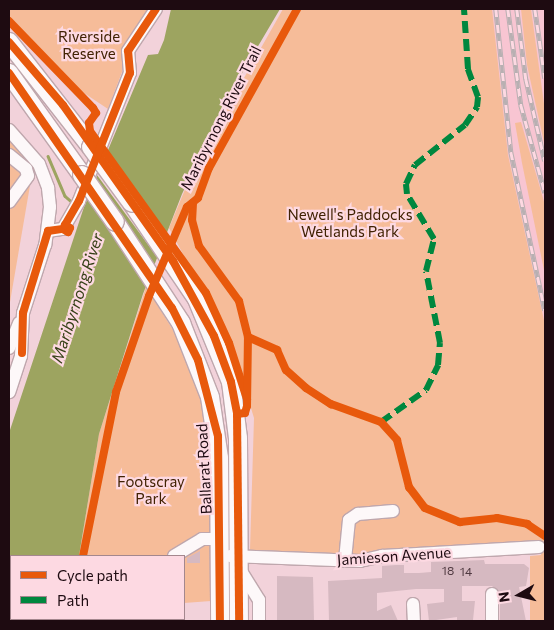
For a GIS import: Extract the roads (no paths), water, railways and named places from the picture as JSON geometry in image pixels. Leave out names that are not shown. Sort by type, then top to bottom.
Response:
[{"type":"highway","points":[[9,42],[91,147],[173,261],[214,336],[234,398],[239,621]]},
{"type":"highway","name":"Ballarat Road","points":[[9,73],[115,222],[161,291],[190,341],[210,397],[218,436],[220,621]]},
{"type":"street","points":[[48,231],[62,229],[79,202],[130,72],[128,51],[156,9]]},
{"type":"street","points":[[9,130],[32,153],[44,175],[50,199],[48,231],[24,310],[9,348]]},
{"type":"street","points":[[9,155],[26,169],[28,176],[9,202]]},
{"type":"street","points":[[9,392],[22,353],[24,310]]},
{"type":"street","points":[[345,560],[349,520],[358,514],[393,512]]},
{"type":"street","points":[[176,555],[202,539],[220,546]]},
{"type":"street","name":"Jamieson Avenue","points":[[220,546],[239,563],[345,560],[539,547]]},
{"type":"street","points":[[239,563],[259,600],[259,621]]},
{"type":"street","points":[[492,594],[492,621]]},
{"type":"street","points":[[413,604],[414,621]]},
{"type":"water","name":"Maribyrnong River","points":[[171,9],[280,9],[225,102],[182,194],[143,294],[99,434],[79,555],[10,555],[10,620],[67,621],[9,621],[9,433],[84,207],[148,55],[158,54],[164,40]]},
{"type":"waterway","points":[[48,156],[65,196],[72,202]]},
{"type":"railway","points":[[496,9],[511,152],[545,310]]},
{"type":"railway","points":[[508,9],[521,105],[545,193]]},
{"type":"railway","points":[[517,9],[526,79],[545,161]]},
{"type":"railway","points":[[535,9],[545,78]]},
{"type":"park label","name":"Riverside Reserve","points":[[89,44]]},
{"type":"park label","name":"Newell's Paddocks Wetlands Park","points":[[350,222]]},
{"type":"park label","name":"Footscray Park","points":[[151,490]]}]
